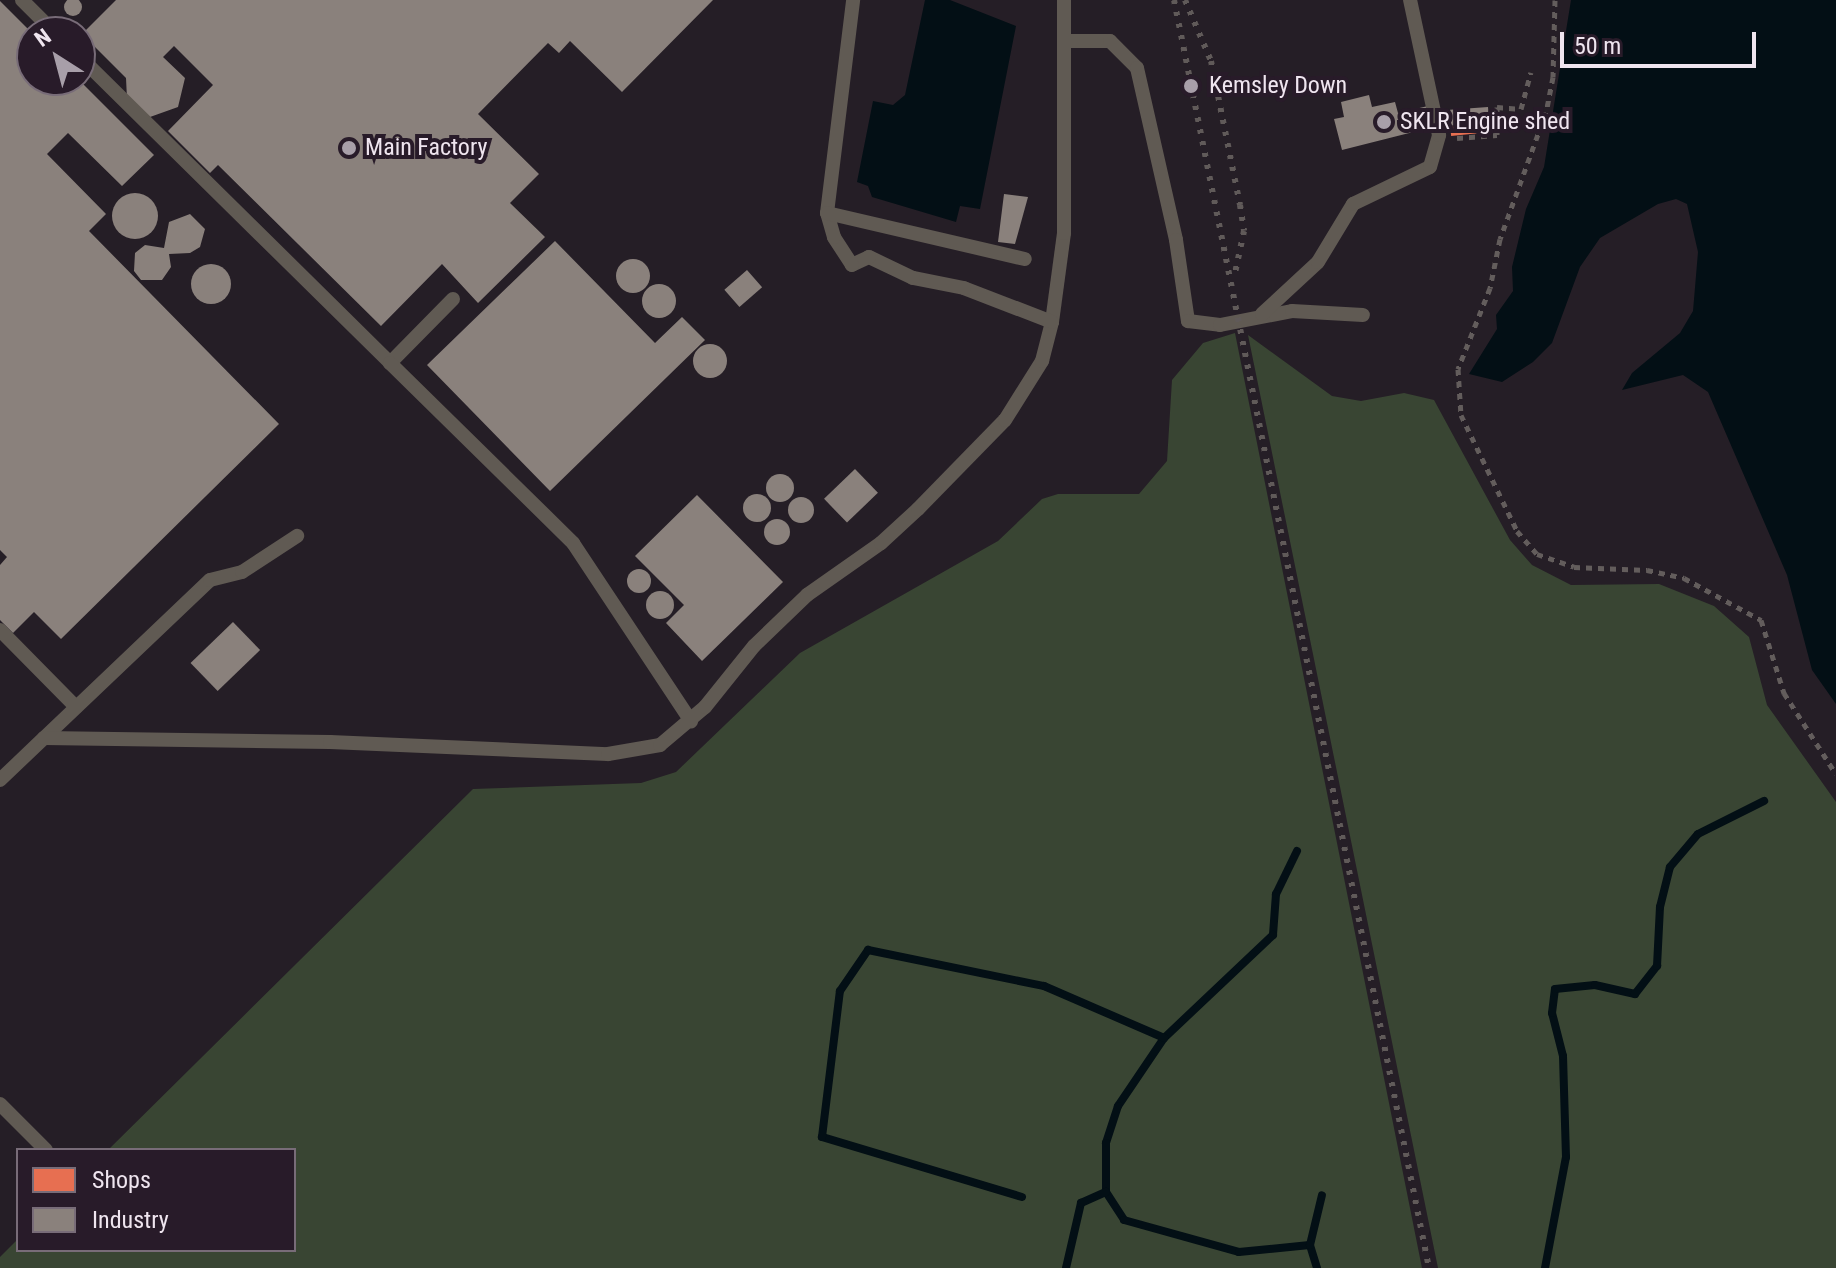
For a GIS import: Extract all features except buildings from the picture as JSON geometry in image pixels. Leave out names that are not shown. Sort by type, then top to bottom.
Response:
[{"type":"lane","points":[[22,0],[38,16]]},
{"type":"lane","points":[[853,0],[827,213],[834,237],[852,265],[869,257],[913,278],[964,288],[1052,322]]},
{"type":"lane","points":[[44,738],[330,742],[608,754],[660,745],[691,721],[754,646],[807,595],[898,529],[1005,420],[1038,370],[1052,322],[1064,244],[1064,0]]},
{"type":"lane","points":[[1255,317],[1318,262],[1353,204],[1430,167],[1438,139],[1433,94],[1410,0]]},
{"type":"lane","points":[[1065,41],[1112,42],[1139,72],[1178,250],[1186,318],[1212,326],[1292,311],[1363,315]]},
{"type":"lane","points":[[96,73],[573,543],[691,721]]},
{"type":"lane","points":[[827,213],[1025,259]]},
{"type":"lane","points":[[390,363],[453,299]]},
{"type":"lane","points":[[0,780],[210,580],[242,572],[297,536]]},
{"type":"lane","points":[[0,630],[76,707]]},
{"type":"lane","points":[[0,1104],[44,1148]]},
{"type":"path","points":[[1555,0],[1549,101],[1500,239],[1490,288],[1458,369],[1461,415],[1517,531],[1537,554],[1574,567],[1647,570],[1684,578],[1761,620],[1784,693],[1836,774]]},
{"type":"path","points":[[1438,139],[1497,135],[1497,107],[1521,109],[1531,72]]},
{"type":"green space","points":[[1235,333],[1422,1268],[0,1268],[0,1257],[16,1241],[16,1252],[296,1252],[296,1148],[110,1148],[473,789],[641,783],[676,772],[800,653],[998,541],[1042,499],[1058,494],[1139,494],[1167,461],[1172,380],[1203,343]]},
{"type":"green space","points":[[1248,335],[1332,396],[1361,401],[1404,393],[1434,400],[1510,540],[1532,565],[1571,585],[1659,584],[1714,606],[1749,637],[1767,705],[1836,802],[1836,1268],[1438,1268]]},
{"type":"shaded area","points":[[925,0],[950,0],[1016,26],[980,209],[960,206],[956,222],[872,197],[868,186],[857,182],[873,101],[893,105],[905,95]]},
{"type":"shaded area","points":[[1571,0],[1836,0],[1836,704],[1812,670],[1787,575],[1708,392],[1683,375],[1622,390],[1632,373],[1680,333],[1693,311],[1698,252],[1687,204],[1676,199],[1658,204],[1600,238],[1580,267],[1552,343],[1533,362],[1502,382],[1469,374],[1497,329],[1496,315],[1513,291],[1512,267],[1526,209],[1544,167]]},
{"type":"waterway","points":[[1545,1268],[1566,1157],[1563,1056],[1552,1013],[1555,989],[1595,985],[1635,994],[1657,966],[1660,907],[1670,867],[1698,834],[1764,801]]},
{"type":"waterway","points":[[1297,851],[1276,894],[1273,935],[1164,1038],[1118,1106],[1106,1143],[1106,1192],[1124,1220],[1239,1252],[1310,1245]]},
{"type":"waterway","points":[[1022,1197],[822,1137],[840,991],[868,950],[1044,986],[1164,1038]]},
{"type":"waterway","points":[[1066,1268],[1081,1203],[1106,1192]]},
{"type":"waterway","points":[[1317,1268],[1310,1245],[1322,1195]]},
{"type":"railway","points":[[1174,0],[1429,1268]]},
{"type":"railway","points":[[1185,0],[1211,61],[1240,205],[1244,231],[1235,273]]},
{"type":"place","name":"Kemsley Down","points":[[1191,86]]},
{"type":"place","name":"SKLR Engine shed","points":[[1384,122]]},
{"type":"place","name":"Main Factory","points":[[349,148]]}]
